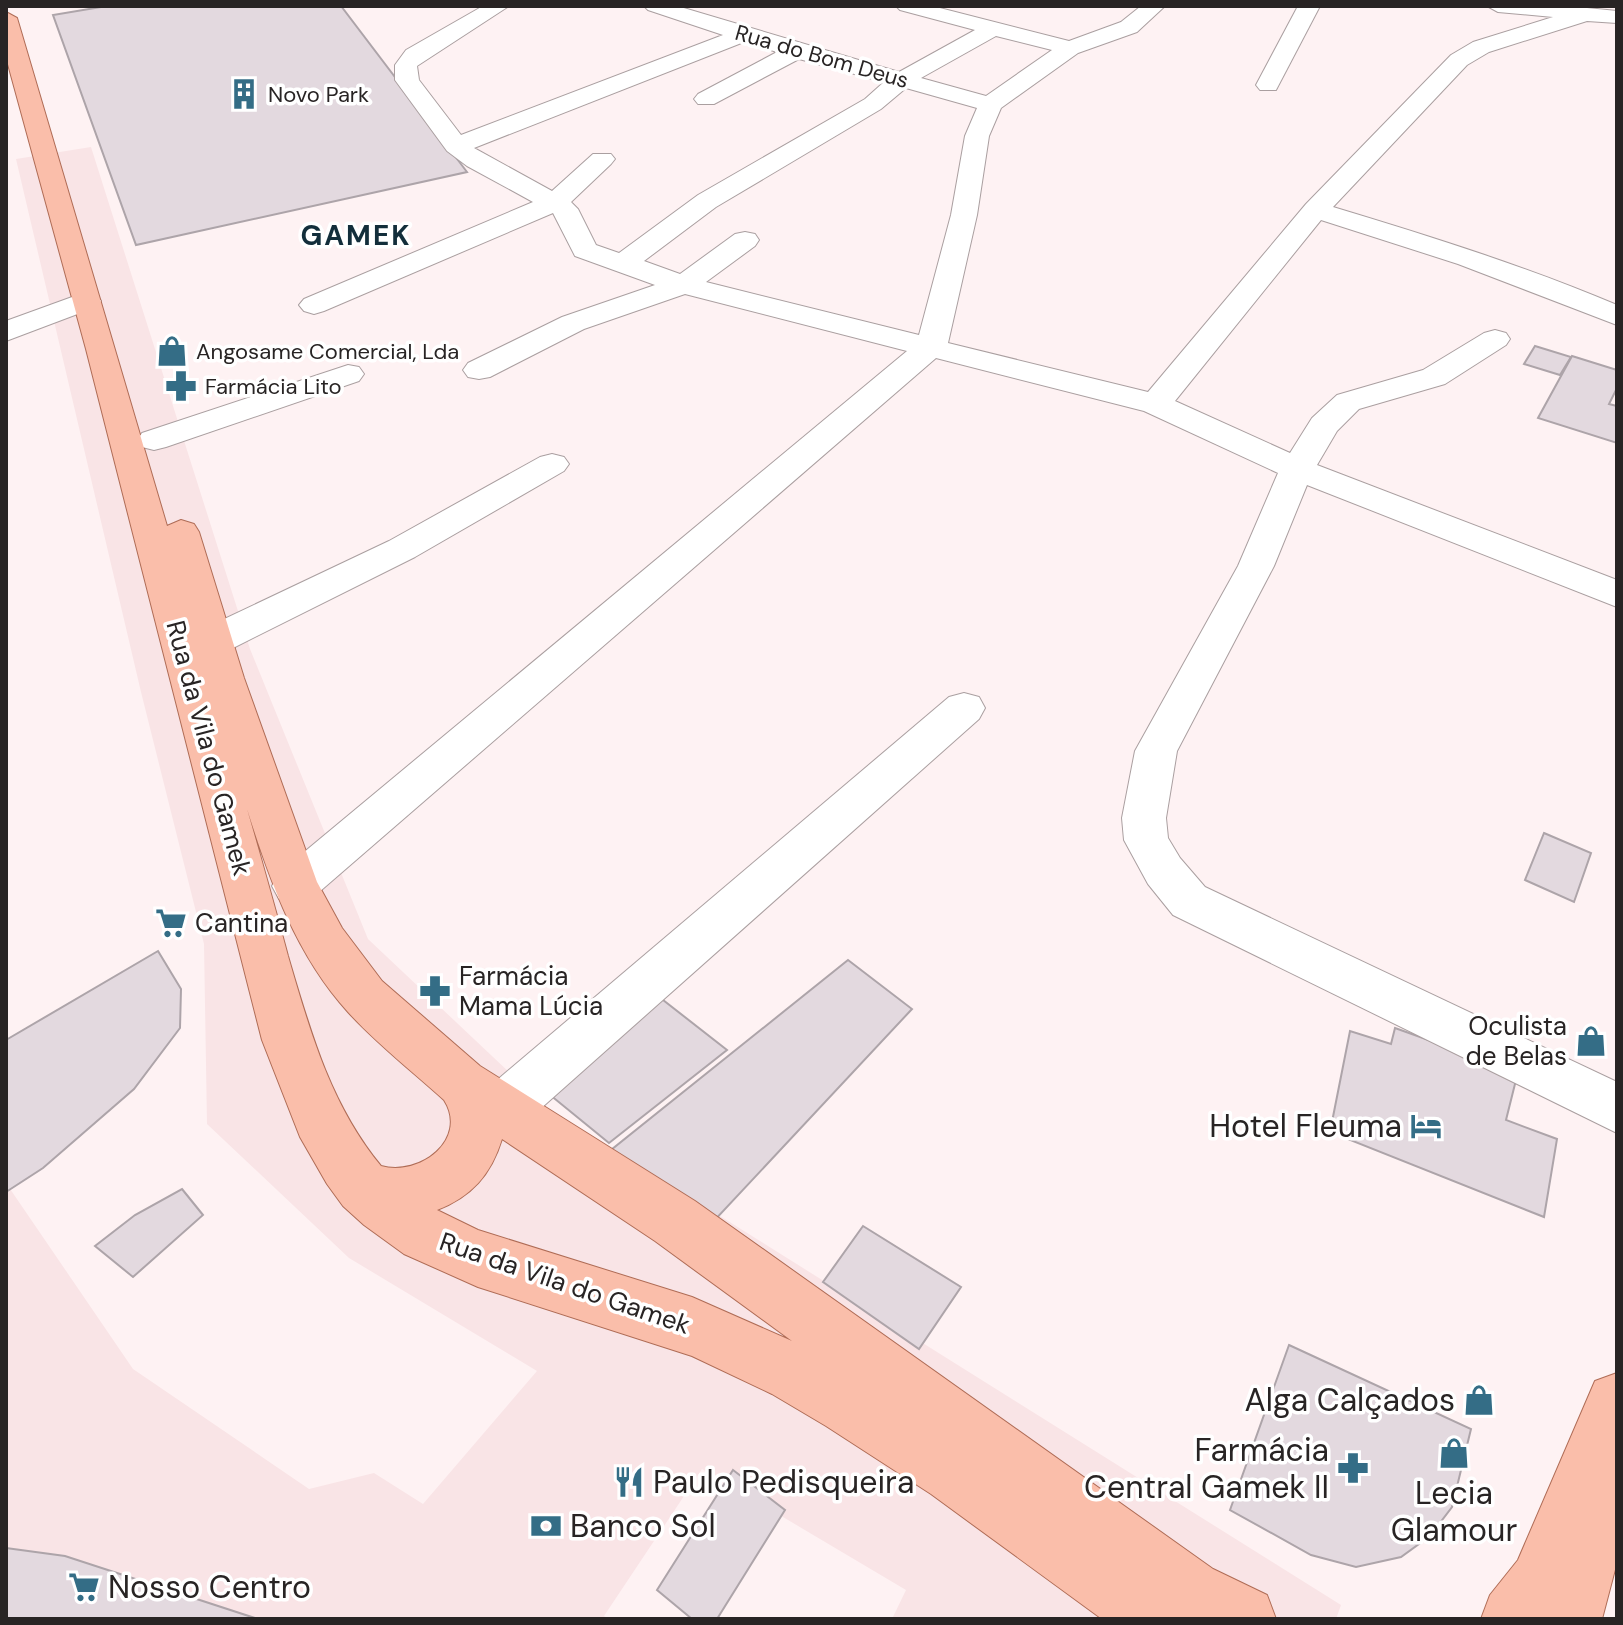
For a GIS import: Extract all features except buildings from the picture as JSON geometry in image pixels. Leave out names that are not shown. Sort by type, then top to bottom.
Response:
[{"type":"main road","name":"Rua da Vila do Gamek","points":[[20,6],[213,641],[295,886],[325,942],[365,996],[482,1096],[675,1221],[1190,1592],[1243,1619]]},
{"type":"main road","name":"Rua da Vila do Gamek","points":[[6,18],[287,1040],[314,1112],[332,1148],[362,1187],[431,1239],[516,1271],[665,1315],[737,1345],[812,1384],[917,1447],[1158,1619]]},
{"type":"main road","points":[[362,1187],[381,1195],[404,1196],[428,1190],[458,1168],[471,1149],[478,1128],[474,1098],[482,1096]]},
{"type":"main road","points":[[1514,1619],[1541,1583],[1617,1403]]},
{"type":"main road","points":[[1569,1619],[1617,1439]]},
{"type":"street","points":[[498,6],[414,55],[406,65],[407,80],[456,146],[476,161],[565,209],[585,250],[683,285],[1155,404],[1297,469],[1617,594]]},
{"type":"street","name":"Rua do Bom Deus","points":[[655,6],[796,51],[990,104]]},
{"type":"street","points":[[907,6],[1070,48]]},
{"type":"street","points":[[295,886],[932,346],[964,215],[977,136],[990,104],[1070,48],[1129,27],[1154,6]]},
{"type":"street","points":[[1268,85],[1309,6]]},
{"type":"street","points":[[1498,6],[1617,17]]},
{"type":"street","points":[[1155,404],[1315,210],[1459,60],[1481,47],[1583,15]]},
{"type":"street","points":[[621,265],[707,201],[873,104],[901,80],[994,28]]},
{"type":"street","points":[[456,146],[744,34]]},
{"type":"street","points":[[706,99],[796,51]]},
{"type":"street","points":[[314,305],[554,203],[602,159]]},
{"type":"street","points":[[1315,210],[1448,250],[1617,316]]},
{"type":"street","points":[[479,370],[573,323],[683,285],[745,240]]},
{"type":"street","points":[[6,332],[86,301]]},
{"type":"street","points":[[1495,339],[1434,377],[1348,402],[1324,425],[1297,469],[1256,566],[1189,696],[1156,751],[1144,818],[1146,840],[1164,871],[1189,901],[1617,1108]]},
{"type":"street","points":[[154,440],[348,374]]},
{"type":"street","points":[[213,641],[402,549],[552,464]]},
{"type":"street","points":[[482,1096],[964,708]]},
{"type":"shaded area","points":[[91,147],[250,649],[368,939],[546,1107],[1341,1605],[1336,1619],[892,1619],[906,1590],[702,1469],[604,1616],[608,1619],[6,1619],[6,1183],[133,1369],[309,1489],[374,1473],[423,1504],[537,1371],[349,1258],[207,1124],[204,944],[141,692],[16,159]]},
{"type":"place","name":"Novo Park","points":[[244,94]]},
{"type":"place","name":"Angosame Comercial, Lda","points":[[172,351]]},
{"type":"place","name":"Farmácia Lito","points":[[181,386]]},
{"type":"place","name":"Cantina","points":[[171,923]]},
{"type":"place","name":"Farmácia Mama Lúcia","points":[[435,991]]},
{"type":"place","name":"Oculista de Belas","points":[[1591,1041]]},
{"type":"place","name":"Hotel Fleuma","points":[[1426,1126]]},
{"type":"place","name":"Alga Calçados","points":[[1479,1400]]},
{"type":"place","name":"Lecia Glamour","points":[[1454,1453]]},
{"type":"place","name":"Farmácia Central Gamek II","points":[[1353,1468]]},
{"type":"place","name":"Paulo Pedisqueira","points":[[629,1482]]},
{"type":"place","name":"Banco Sol","points":[[546,1526]]},
{"type":"place","name":"Nosso Centro","points":[[84,1587]]},
{"type":"district","name":"GAMEK","points":[[356,235]]}]
